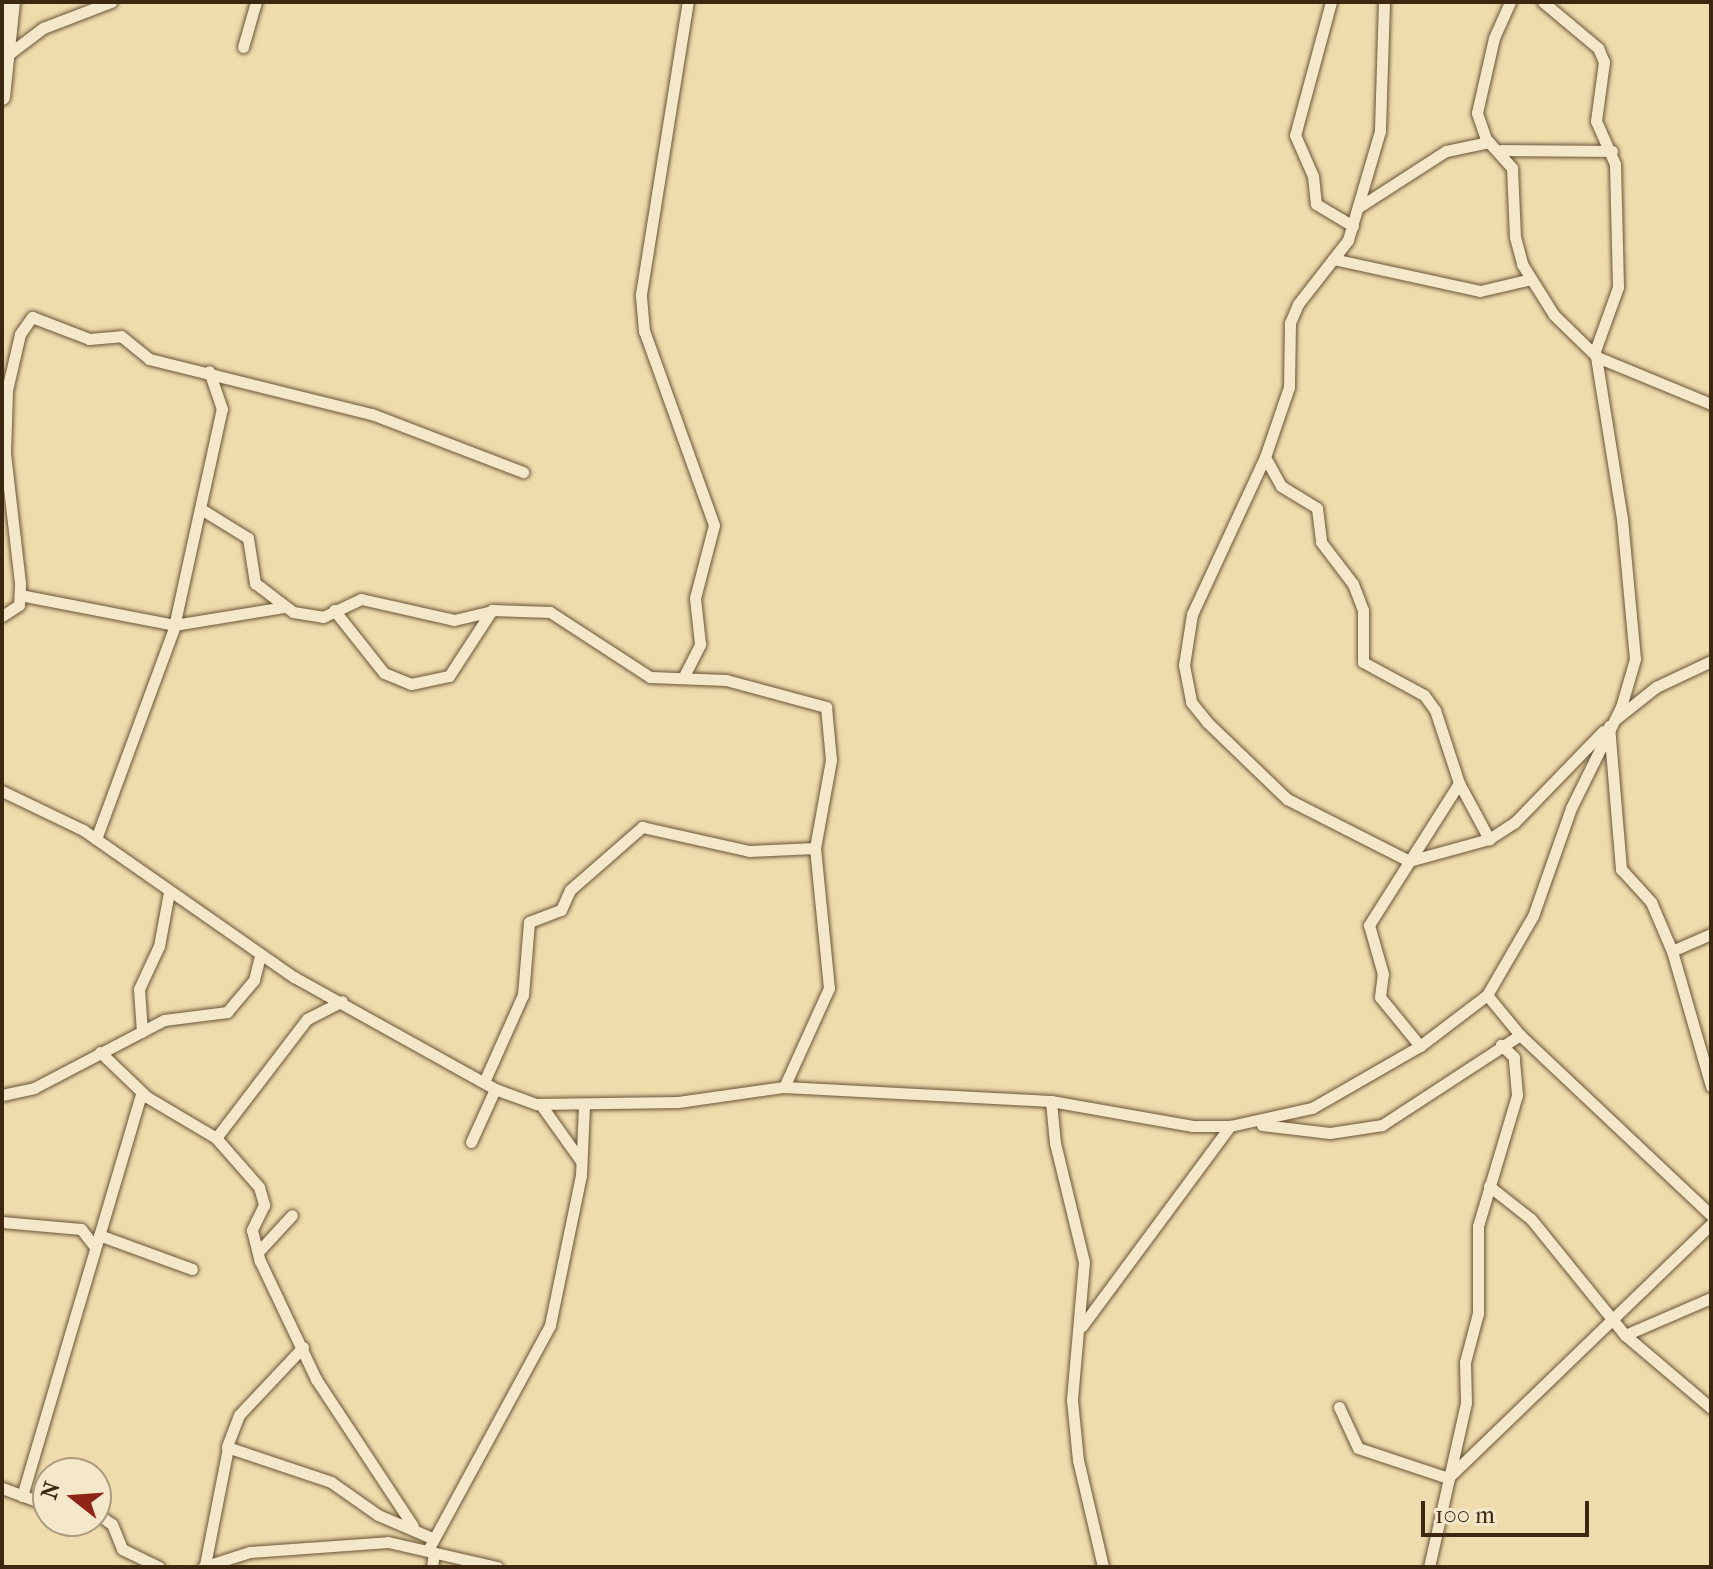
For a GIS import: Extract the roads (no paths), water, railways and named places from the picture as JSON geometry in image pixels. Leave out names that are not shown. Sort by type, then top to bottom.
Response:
[{"type":"main road","points":[[2,97],[12,2]]},
{"type":"street","points":[[4,65],[43,28],[111,2]]},
{"type":"street","points":[[243,47],[256,2]]},
{"type":"street","points":[[684,676],[700,644],[695,598],[714,525],[644,331],[641,294],[688,2]]},
{"type":"street","points":[[1331,2],[1295,135],[1313,176],[1316,204],[1353,226]]},
{"type":"street","points":[[1384,2],[1384,111],[1359,207],[1353,226],[1290,323],[1289,387],[1265,457],[1192,614],[1185,686],[1222,740],[1287,799],[1409,861],[1489,839],[1514,823],[1609,725],[1656,687],[1711,661]]},
{"type":"street","points":[[1510,2],[1477,109],[1489,142],[1501,150],[1515,179],[1517,251],[1531,279],[1560,322],[1595,351],[1634,377],[1677,386],[1711,404]]},
{"type":"street","points":[[1257,1124],[1312,1108],[1420,1046],[1487,995],[1533,916],[1635,659],[1622,519],[1595,351],[1618,287],[1612,151],[1596,121],[1602,55],[1543,2]]},
{"type":"street","points":[[1359,207],[1446,151],[1489,142]]},
{"type":"street","points":[[1501,150],[1612,151]]},
{"type":"street","points":[[1333,259],[1480,291],[1531,279]]},
{"type":"street","points":[[2,616],[17,609],[20,595],[4,428],[7,390],[26,322],[41,317],[89,339],[121,336],[149,359],[209,371],[372,414],[523,472]]},
{"type":"street","points":[[96,839],[174,625],[222,409],[209,371]]},
{"type":"street","points":[[1265,457],[1281,486],[1319,511],[1323,547],[1353,584],[1363,610],[1363,662],[1424,695],[1445,729],[1459,783],[1489,839]]},
{"type":"street","points":[[201,509],[248,538],[255,583],[284,607],[314,617],[368,599],[454,620],[492,610],[554,612],[641,673],[726,680],[828,710],[831,760],[815,848],[829,988],[784,1087]]},
{"type":"street","points":[[20,595],[174,625],[284,607]]},
{"type":"street","points":[[334,610],[384,673],[428,685],[453,671],[492,610]]},
{"type":"street","points":[[1609,725],[1621,869],[1651,902],[1672,951],[1711,1086]]},
{"type":"street","points":[[1420,1046],[1380,997],[1383,974],[1369,925],[1459,783]]},
{"type":"street","points":[[2,791],[96,839],[260,956],[495,1089],[541,1105],[584,1105],[784,1087],[1051,1101],[1193,1126],[1257,1124],[1330,1133],[1382,1125],[1520,1035]]},
{"type":"street","points":[[484,1082],[523,995],[529,922],[561,910],[570,890],[642,827],[749,851],[815,848]]},
{"type":"street","points":[[142,1032],[139,989],[159,946],[169,892]]},
{"type":"street","points":[[1672,951],[1711,934]]},
{"type":"street","points":[[2,1095],[29,1090],[175,1017],[227,1012],[254,980],[260,956]]},
{"type":"street","points":[[1487,995],[1520,1035],[1711,1215]]},
{"type":"street","points":[[216,1138],[307,1019],[342,1001]]},
{"type":"street","points":[[1429,1567],[1466,1403],[1465,1362],[1478,1313],[1478,1226],[1517,1095],[1514,1057],[1501,1045]]},
{"type":"street","points":[[100,1052],[142,1092],[216,1138],[264,1196],[252,1226],[258,1252],[316,1379],[432,1557]]},
{"type":"street","points":[[471,1142],[495,1089]]},
{"type":"street","points":[[22,1496],[142,1092]]},
{"type":"street","points":[[1051,1101],[1055,1143],[1084,1262],[1082,1326],[1072,1392],[1074,1427],[1103,1567]]},
{"type":"street","points":[[541,1105],[582,1161]]},
{"type":"street","points":[[432,1557],[550,1325],[582,1161],[584,1105]]},
{"type":"street","points":[[1082,1326],[1230,1126]]},
{"type":"street","points":[[1489,1186],[1531,1219],[1613,1316],[1625,1335],[1711,1408]]},
{"type":"street","points":[[258,1252],[292,1215]]},
{"type":"street","points":[[2,1222],[81,1229],[95,1248]]},
{"type":"street","points":[[1448,1478],[1711,1224]]},
{"type":"street","points":[[99,1235],[192,1269]]},
{"type":"street","points":[[1625,1335],[1711,1298]]},
{"type":"street","points":[[303,1347],[239,1415],[226,1438],[228,1448],[204,1566],[250,1552],[370,1542],[432,1557],[497,1567]]},
{"type":"street","points":[[1339,1407],[1358,1448],[1448,1478]]},
{"type":"street","points":[[228,1448],[325,1479],[378,1515],[413,1526]]},
{"type":"street","points":[[2,1488],[32,1499]]},
{"type":"street","points":[[112,1524],[129,1563],[159,1567]]}]
